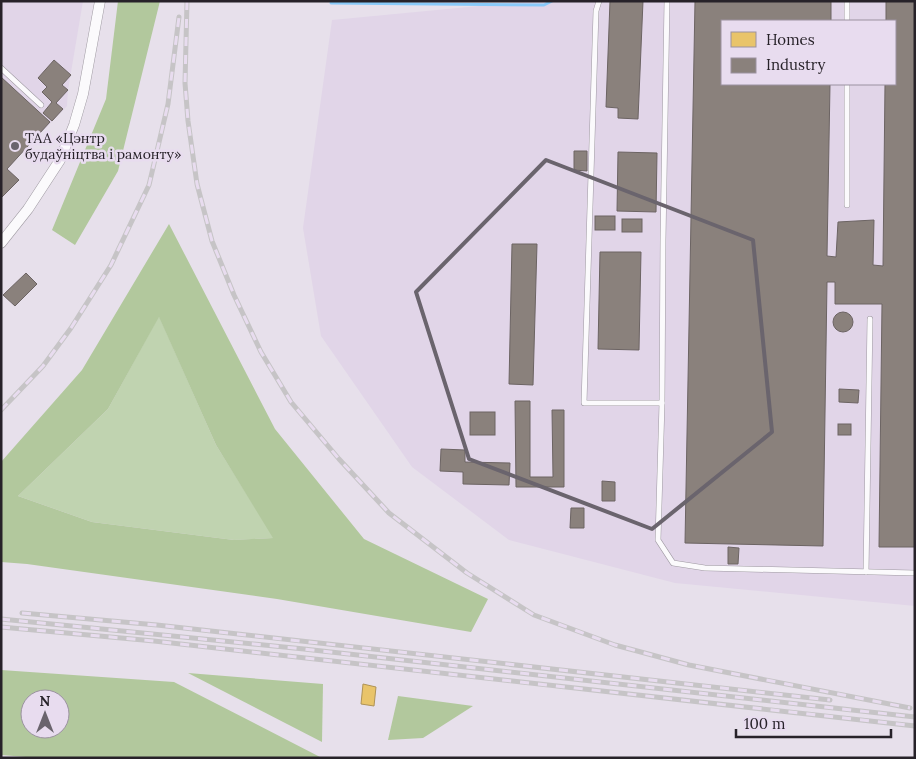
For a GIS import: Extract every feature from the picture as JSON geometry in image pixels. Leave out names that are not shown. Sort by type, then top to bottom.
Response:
[{"type":"street","points":[[2,240],[28,209],[60,160],[74,125],[83,94],[100,1]]},
{"type":"lane","points":[[599,1],[596,11],[584,403],[662,403]]},
{"type":"lane","points":[[667,1],[662,240],[662,403],[658,540],[674,563],[705,568],[915,572]]},
{"type":"lane","points":[[847,1],[847,20]]},
{"type":"lane","points":[[1,68],[41,105]]},
{"type":"lane","points":[[847,85],[847,205]]},
{"type":"lane","points":[[866,572],[870,319]]},
{"type":"highlighted area","points":[[546,160],[753,240],[772,432],[652,529],[469,459],[416,292]]},
{"type":"shaded area","points":[[1,1],[83,1],[67,106],[7,168],[19,180],[1,198]]},
{"type":"shaded area","points":[[530,1],[915,1],[915,606],[675,583],[509,540],[412,467],[321,336],[303,228],[332,20]]},
{"type":"green space","points":[[118,1],[160,1],[118,171],[75,245],[52,230],[106,99]]},
{"type":"green space","points":[[169,224],[275,429],[364,539],[488,599],[471,632],[277,599],[1,562],[1,462],[82,370]],"holes":[[[159,317],[216,445],[273,538],[234,540],[92,522],[18,496],[108,409]]]},
{"type":"green space","points":[[159,316],[216,445],[274,538],[234,540],[92,522],[18,496],[108,409]]},
{"type":"green space","points":[[1,670],[174,682],[322,758],[38,758],[1,755]]},
{"type":"green space","points":[[188,673],[323,684],[322,742]]},
{"type":"green space","points":[[398,696],[473,706],[423,738],[388,740]]},
{"type":"building: Homes","points":[[363,684],[376,687],[374,706],[361,704]]},
{"type":"building: Industry","points":[[610,1],[643,1],[638,119],[618,118],[618,108],[606,107]]},
{"type":"building: Industry","points":[[695,1],[831,1],[831,20],[721,20],[721,85],[830,85],[827,256],[836,257],[838,222],[874,220],[873,265],[883,266],[885,85],[896,85],[896,20],[886,20],[886,1],[915,1],[915,547],[879,547],[882,304],[835,304],[835,282],[827,282],[823,546],[685,543]]},
{"type":"building: Industry","points":[[54,60],[71,75],[62,85],[68,90],[56,103],[63,109],[52,121],[43,113],[52,102],[42,92],[47,87],[38,78]]},
{"type":"building: Industry","name":"ТАА «Цэнтр будаўніцтва і рамонту»","points":[[1,77],[50,122],[7,169],[19,180],[1,198]]},
{"type":"building: Industry","points":[[574,151],[587,151],[587,171],[574,170]]},
{"type":"building: Industry","points":[[618,152],[657,153],[656,212],[617,211]]},
{"type":"building: Industry","points":[[595,216],[615,216],[615,230],[595,230]]},
{"type":"building: Industry","points":[[622,219],[642,219],[642,232],[622,232]]},
{"type":"building: Industry","points":[[512,244],[537,244],[533,385],[509,384]]},
{"type":"building: Industry","points":[[600,252],[641,252],[639,350],[598,349]]},
{"type":"building: Industry","points":[[26,273],[37,284],[15,306],[3,295]]},
{"type":"building: Industry","points":[[843,312],[850,315],[853,322],[850,329],[843,332],[836,329],[833,322],[836,315]]},
{"type":"building: Industry","points":[[839,389],[859,390],[858,403],[839,402]]},
{"type":"building: Industry","points":[[515,401],[530,401],[530,477],[553,477],[552,410],[564,410],[564,487],[516,487]]},
{"type":"building: Industry","points":[[470,412],[495,412],[495,435],[470,435]]},
{"type":"building: Industry","points":[[838,424],[851,424],[851,435],[838,435]]},
{"type":"building: Industry","points":[[441,449],[465,450],[465,462],[510,463],[509,485],[463,484],[463,472],[440,471]]},
{"type":"building: Industry","points":[[602,481],[615,482],[615,501],[602,501]]},
{"type":"building: Industry","points":[[571,508],[584,508],[584,528],[570,528]]},
{"type":"building: Industry","points":[[728,547],[739,548],[738,564],[728,564]]},
{"type":"waterway","points":[[331,3],[544,5],[552,1]]},
{"type":"railway","points":[[187,1],[185,83],[188,121],[197,184],[212,241],[234,295],[261,352],[291,402],[339,459],[389,513],[467,573],[534,615],[615,645],[689,665],[910,708]]},
{"type":"railway","points":[[1,410],[43,366],[71,328],[111,265],[149,185],[168,104],[179,17]]},
{"type":"railway","points":[[22,613],[157,625],[830,700]]},
{"type":"railway","points":[[1,619],[304,649],[915,717]]},
{"type":"railway","points":[[1,627],[154,641],[915,726]]},
{"type":"place","name":"ТАА «Цэнтр будаўніцтва і рамонту»","points":[[15,146]]}]
